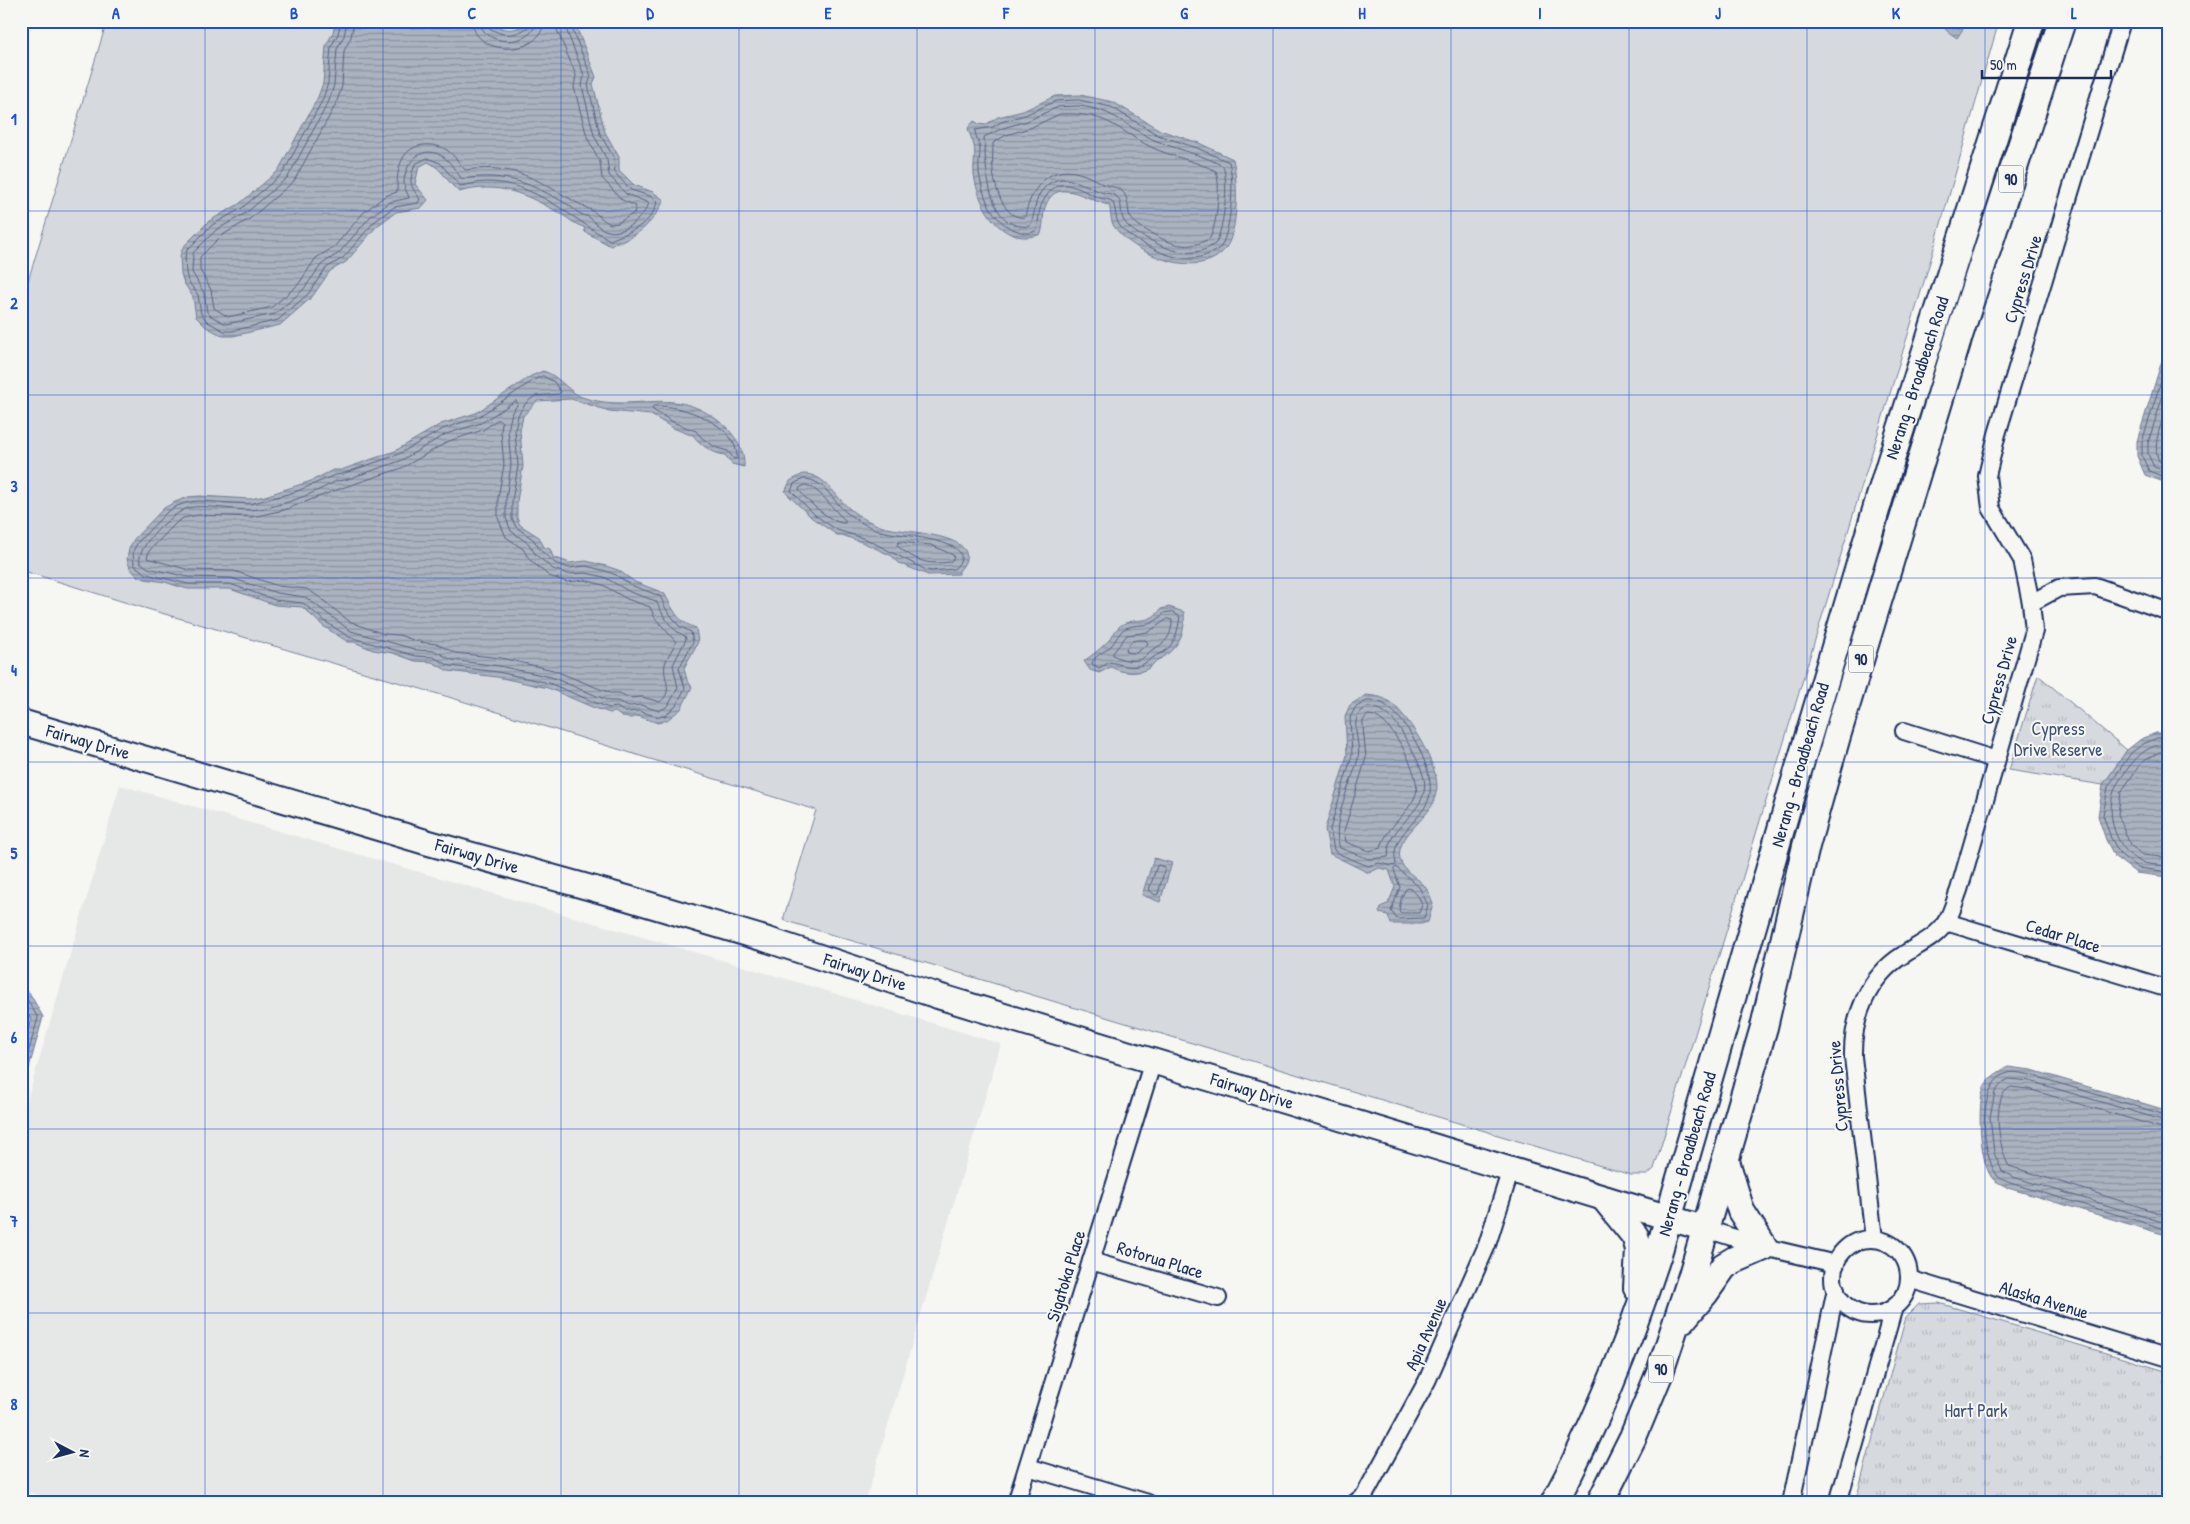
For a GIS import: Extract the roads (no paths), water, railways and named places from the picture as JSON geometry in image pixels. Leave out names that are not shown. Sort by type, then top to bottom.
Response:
[{"type":"main road","name":"Nerang - Broadbeach Road","points":[[1554,1503],[1593,1425],[1635,1324],[1668,1218],[1784,817],[1890,463],[2031,21]]},
{"type":"main road","name":"Nerang - Broadbeach Road","points":[[1600,1503],[1647,1404],[1675,1329],[1726,1161],[1761,1035],[1806,846],[1837,736],[1959,336],[2062,21]]},
{"type":"main road","points":[[1675,1329],[1705,1293],[1724,1266],[1764,1247],[1741,1211],[1726,1161]]},
{"type":"main road","points":[[1606,1200],[1630,1228],[1639,1249],[1635,1324]]},
{"type":"street","name":"Cypress Drive","points":[[1874,1239],[1852,1058],[1852,1038],[1861,1007],[1881,972],[1893,961],[1935,934],[1946,922],[1959,890],[2034,631],[2031,603],[2022,560],[1991,508],[1987,476],[1997,434],[2122,21]]},
{"type":"street","points":[[2031,603],[2059,588],[2095,586],[2169,612]]},
{"type":"street","name":"Fairway Drive","points":[[21,722],[429,843],[627,898],[768,940],[938,996],[1706,1229]]},
{"type":"street","points":[[1904,731],[1996,760]]},
{"type":"street","name":"Cedar Place","points":[[1946,922],[2169,989]]},
{"type":"street","name":"Sigatoka Place","points":[[1016,1503],[1153,1061]]},
{"type":"street","name":"Apia Avenue","points":[[1355,1503],[1364,1496],[1427,1381],[1487,1245],[1511,1169]]},
{"type":"street","points":[[1706,1229],[1764,1247],[1836,1264]]},
{"type":"street","points":[[1791,1503],[1836,1289],[1834,1276],[1836,1264],[1842,1253],[1851,1245],[1862,1240],[1874,1239],[1892,1246],[1902,1255],[1907,1267],[1909,1280],[1906,1292],[1894,1307],[1838,1503]]},
{"type":"street","name":"Rotorua Place","points":[[1091,1260],[1218,1298]]},
{"type":"street","name":"Alaska Avenue","points":[[1909,1280],[2169,1358]]},
{"type":"street","points":[[1836,1289],[1848,1306],[1860,1313],[1881,1313],[1894,1307]]},
{"type":"street","points":[[1028,1467],[1148,1503]]},
{"type":"water","points":[[336,21],[488,21],[502,28],[512,29],[517,28],[526,21],[574,21],[596,77],[593,84],[605,132],[619,157],[619,170],[634,185],[653,192],[664,200],[660,208],[651,221],[640,231],[611,246],[585,232],[584,227],[524,195],[512,191],[487,188],[459,192],[437,168],[428,162],[419,167],[415,184],[428,200],[421,208],[396,212],[377,226],[346,262],[330,271],[312,297],[280,325],[233,336],[223,336],[206,327],[196,317],[193,297],[184,283],[181,274],[180,256],[183,247],[209,221],[239,204],[278,171],[318,97],[323,83],[326,46]]},
{"type":"water","points":[[1939,21],[1968,21],[1957,38],[1947,31]]},
{"type":"water","points":[[1080,95],[1113,102],[1160,130],[1199,143],[1233,159],[1236,180],[1235,219],[1230,241],[1225,249],[1214,258],[1200,263],[1185,264],[1169,261],[1138,248],[1125,239],[1112,223],[1109,205],[1072,192],[1063,191],[1055,193],[1049,199],[1044,211],[1041,234],[1027,237],[1015,235],[1004,230],[994,222],[976,186],[974,171],[975,149],[968,128],[974,121],[985,125],[998,117],[1023,111],[1055,96]]},
{"type":"water","points":[[2169,338],[2169,484],[2145,475],[2137,456],[2137,441]]},
{"type":"water","points":[[543,371],[555,377],[575,394],[588,399],[626,403],[674,402],[691,406],[708,413],[726,427],[734,436],[742,451],[744,467],[732,464],[725,455],[707,448],[693,435],[673,428],[651,415],[609,411],[571,399],[537,401],[523,416],[520,431],[523,466],[517,501],[517,518],[520,525],[539,537],[544,547],[550,549],[553,557],[570,563],[586,561],[606,566],[618,570],[635,582],[664,593],[673,610],[680,618],[696,628],[698,642],[684,668],[687,680],[692,687],[681,709],[667,720],[658,723],[638,716],[631,718],[622,717],[615,712],[610,713],[592,707],[548,688],[497,677],[448,671],[432,662],[415,661],[393,653],[373,650],[354,642],[348,642],[323,626],[302,607],[275,605],[230,589],[188,589],[165,582],[145,579],[136,575],[130,568],[127,559],[134,539],[164,508],[175,502],[188,497],[200,496],[250,499],[311,481],[333,470],[341,470],[395,451],[441,424],[476,413],[531,376]]},
{"type":"water","points":[[803,474],[811,475],[824,482],[844,504],[874,524],[941,537],[955,542],[964,549],[966,558],[959,574],[928,575],[898,563],[892,556],[864,543],[837,535],[812,518],[785,492],[790,481]]},
{"type":"water","points":[[1169,607],[1184,612],[1184,620],[1182,635],[1179,641],[1165,656],[1140,672],[1125,672],[1111,667],[1099,673],[1090,670],[1084,661],[1098,651],[1120,626],[1128,622],[1148,619],[1157,614],[1161,609]]},
{"type":"water","points":[[1366,695],[1385,699],[1404,716],[1427,752],[1436,776],[1437,788],[1434,801],[1402,843],[1400,851],[1400,859],[1404,867],[1423,884],[1433,904],[1428,922],[1421,924],[1391,924],[1388,915],[1379,913],[1382,906],[1388,904],[1395,887],[1389,870],[1379,868],[1369,873],[1330,854],[1325,829],[1347,755],[1345,716],[1350,705]]},
{"type":"water","points":[[2156,733],[2169,733],[2169,877],[2136,873],[2115,857],[2106,840],[2098,816],[2103,785],[2127,750],[2141,739]]},
{"type":"water","points":[[1154,858],[1172,863],[1160,902],[1142,895]]},
{"type":"water","points":[[29,992],[43,1017],[21,1097],[21,994]]},
{"type":"water","points":[[2008,1067],[2032,1070],[2169,1111],[2169,1236],[2008,1188],[1994,1180],[1985,1163],[1982,1150],[1980,1107],[1984,1087],[1988,1081]]},
{"type":"park label","name":"Cypress Drive Reserve","points":[[2058,740]]},
{"type":"park label","name":"Hart Park","points":[[1976,1411]]}]
